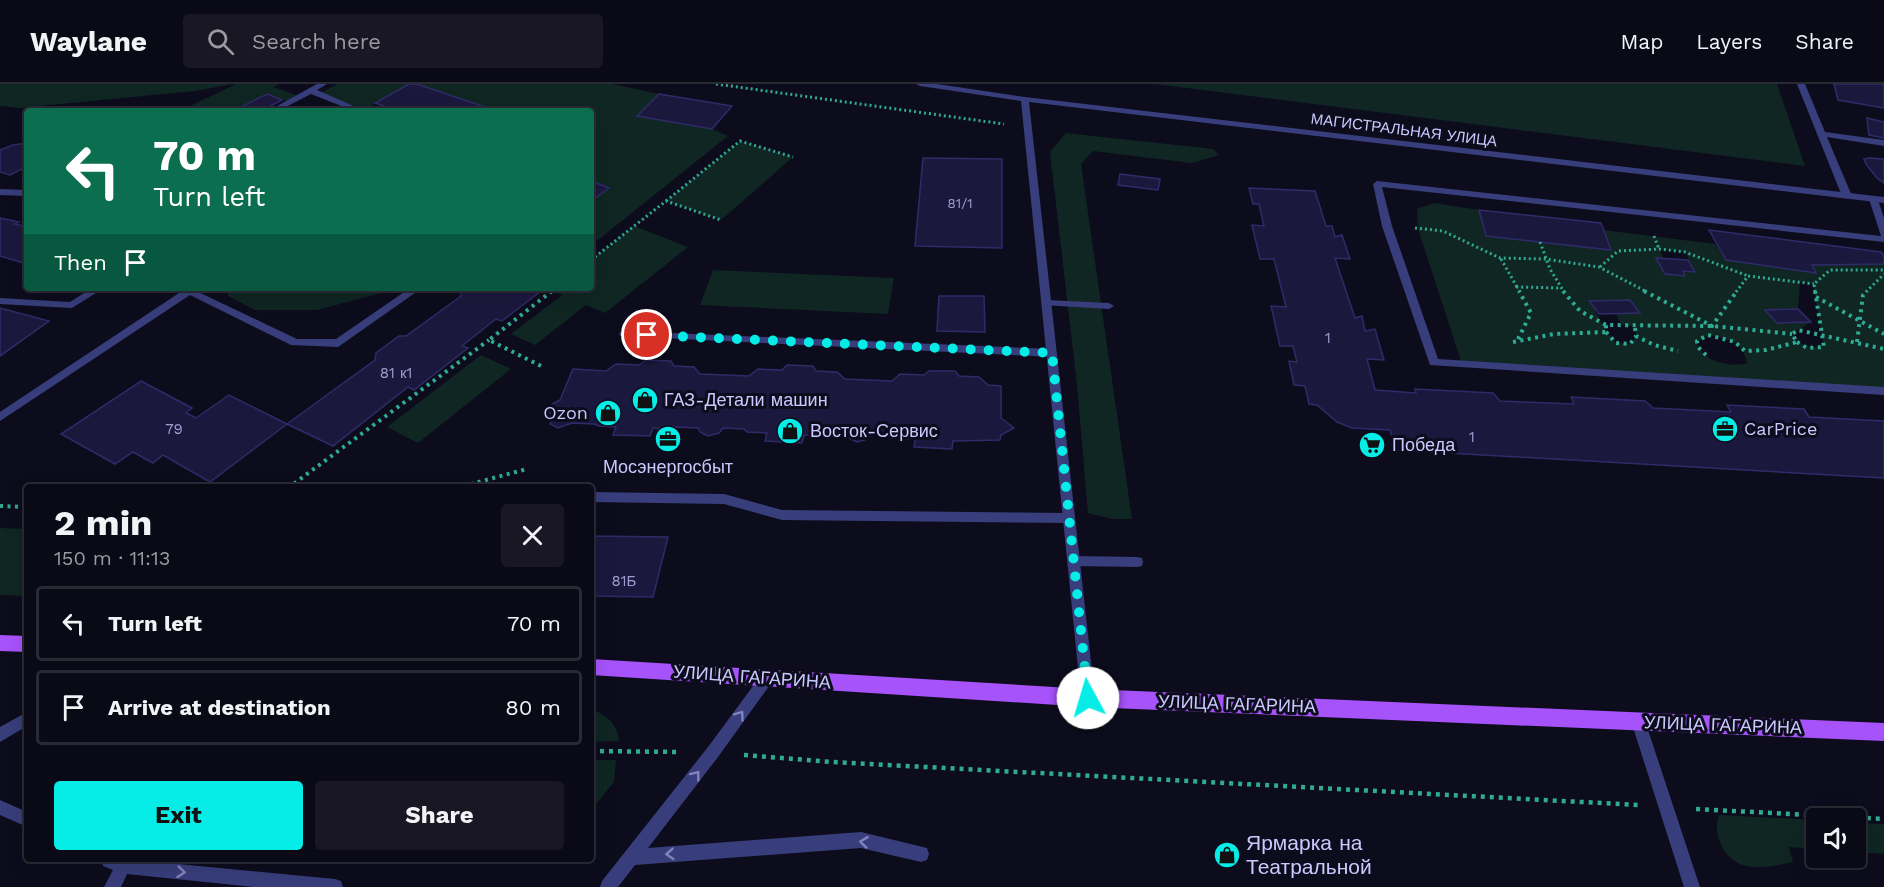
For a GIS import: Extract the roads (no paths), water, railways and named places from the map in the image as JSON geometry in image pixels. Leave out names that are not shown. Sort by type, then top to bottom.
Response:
[{"type":"main road","points":[[0,643],[24,644]]},
{"type":"main road","name":"УЛИЦА ГАГАРИНА","points":[[594,667],[1088,698],[1884,732]]},
{"type":"street","points":[[278,108],[323,84]]},
{"type":"street","name":"МАГИСТРАЛЬНАЯ УЛИЦА","points":[[921,84],[1025,99],[1879,200]]},
{"type":"street","points":[[1801,84],[1847,196]]},
{"type":"street","points":[[311,90],[355,108]]},
{"type":"street","points":[[1025,99],[1088,698]]},
{"type":"street","points":[[1822,134],[1884,143]]},
{"type":"street","points":[[1884,239],[1377,184],[1387,226],[1434,362],[1884,391]]},
{"type":"street","points":[[0,192],[24,193]]},
{"type":"street","points":[[1879,200],[1884,234]]},
{"type":"street","points":[[0,301],[72,305],[94,291]]},
{"type":"street","points":[[0,417],[189,291]]},
{"type":"street","points":[[193,291],[295,342],[338,343],[413,291]]},
{"type":"street","points":[[1046,303],[1110,306]]},
{"type":"street","points":[[624,334],[1052,353]]},
{"type":"street","points":[[594,497],[724,499],[782,515],[1069,518]]},
{"type":"street","points":[[1074,561],[1137,562]]},
{"type":"street","points":[[608,887],[713,752],[767,678]]},
{"type":"street","points":[[0,735],[24,720]]},
{"type":"street","points":[[1638,721],[1692,887]]},
{"type":"street","points":[[0,807],[24,819]]},
{"type":"street","points":[[632,857],[861,840],[921,854]]},
{"type":"street","points":[[112,887],[116,863],[291,885],[335,887]]},
{"type":"place","name":"ГАЗ-Детали машин","points":[[645,400]]},
{"type":"place","name":"Ozon","points":[[608,413]]},
{"type":"place","name":"CarPrice","points":[[1725,429]]},
{"type":"place","name":"Восток-Сервис","points":[[790,431]]},
{"type":"place","name":"Мосэнергосбыт","points":[[668,439]]},
{"type":"place","name":"Победа","points":[[1372,445]]},
{"type":"place","name":"Ярмарка на Театральной","points":[[1227,855]]}]
